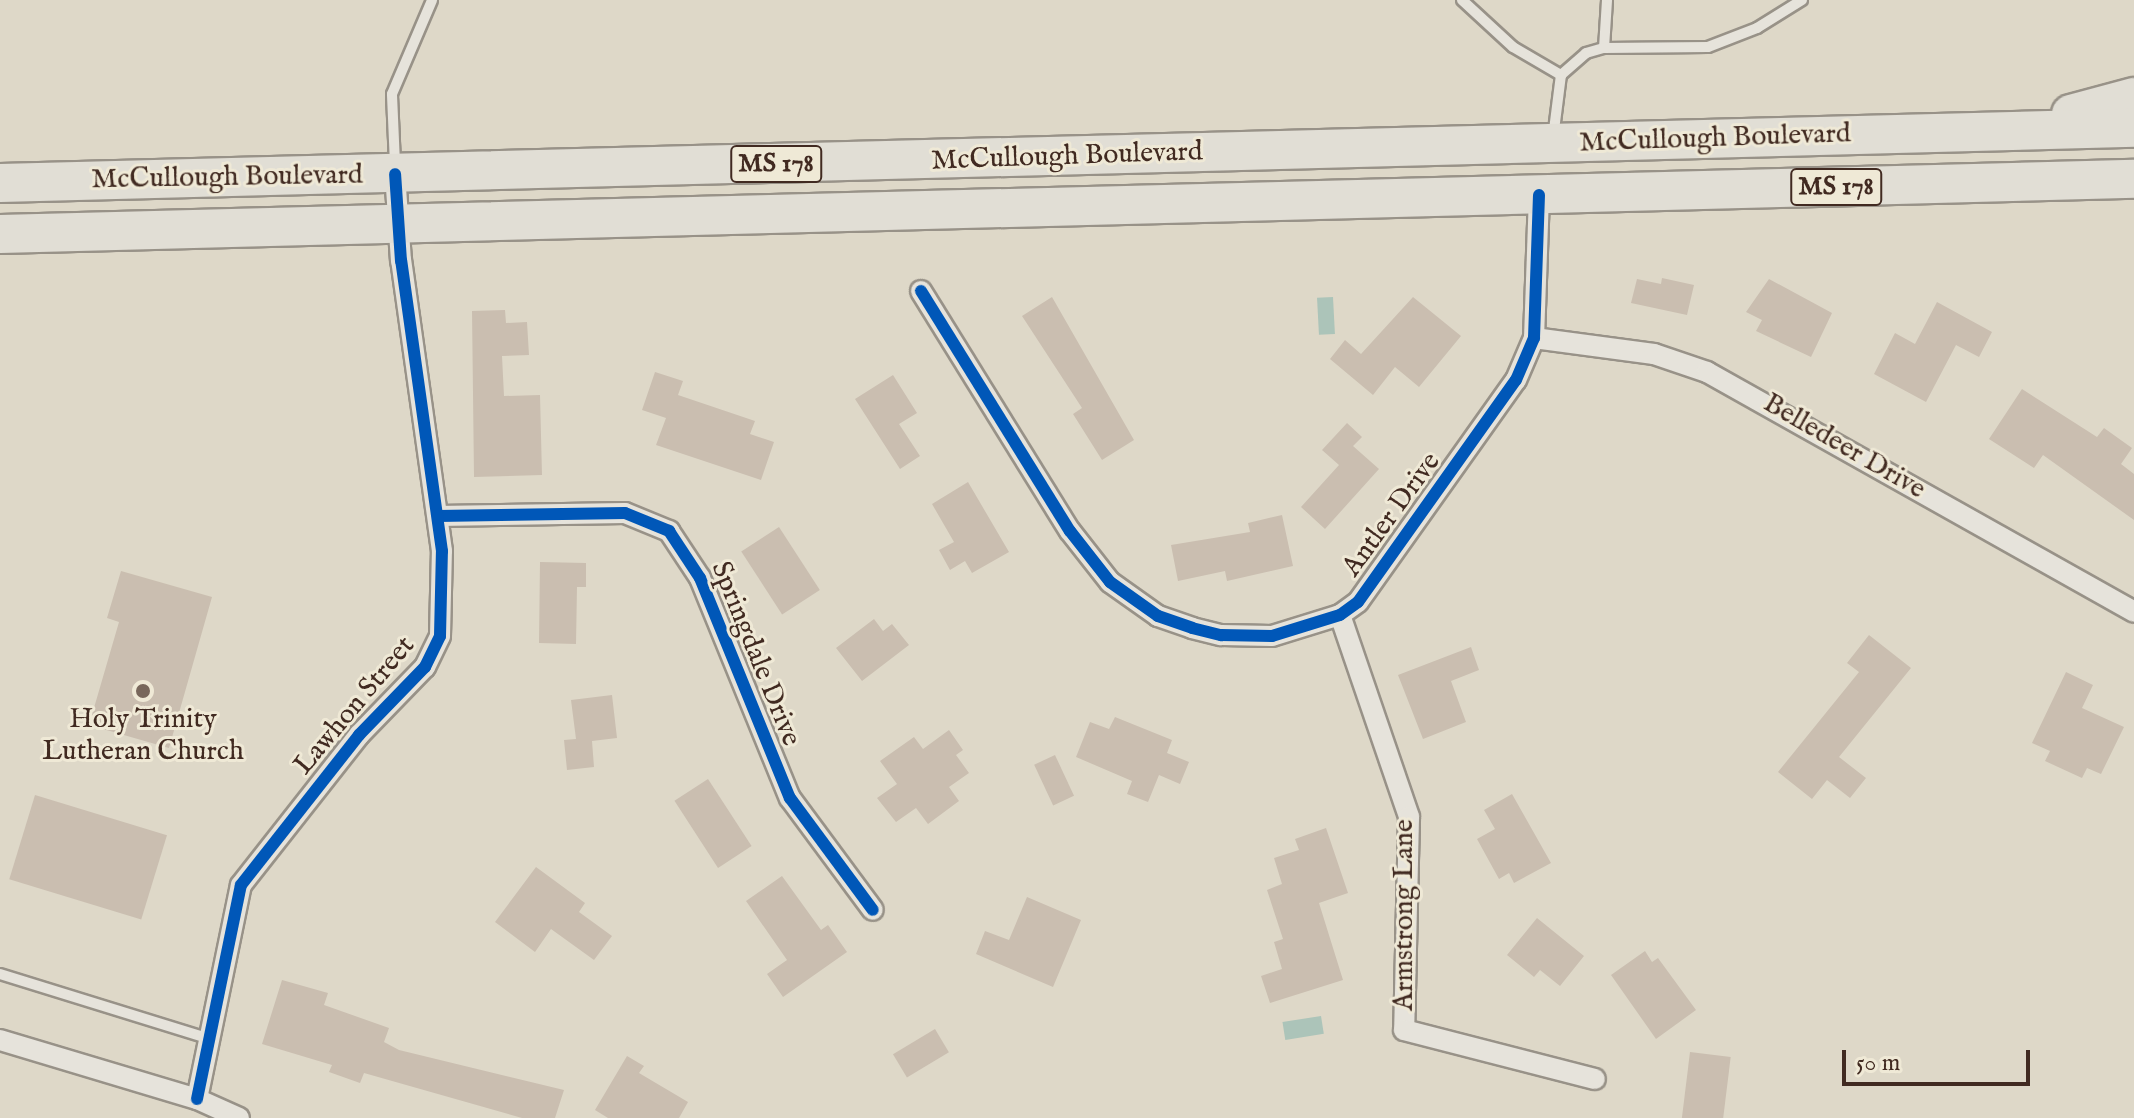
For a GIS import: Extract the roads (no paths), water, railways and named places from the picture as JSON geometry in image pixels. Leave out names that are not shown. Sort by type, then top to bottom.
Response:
[{"type":"highway","points":[[2004,131],[2134,97]]},
{"type":"highway","name":"McCullough Boulevard","points":[[0,183],[2134,128]]},
{"type":"highway","points":[[1539,195],[1548,180],[1570,164],[1675,161],[1762,137]]},
{"type":"highway","points":[[1296,201],[1376,178],[1506,174],[1553,144]]},
{"type":"highway","points":[[881,210],[885,161]]},
{"type":"highway","points":[[0,168],[61,182]]},
{"type":"highway","name":"McCullough Boulevard","points":[[10,237],[399,223],[2134,179]]},
{"type":"street","name":"Lawhon Street","points":[[197,1099],[241,885],[435,650],[444,618],[438,516],[395,174]]},
{"type":"street","name":"Antler Drive","points":[[921,291],[1070,531],[1131,600],[1192,628],[1247,638],[1283,634],[1340,615],[1376,583],[1516,380],[1534,338],[1539,195]]},
{"type":"street","name":"Belledeer Drive","points":[[1534,338],[1654,354],[1707,372],[2134,612]]},
{"type":"street","name":"Springdale Drive","points":[[438,516],[625,513],[669,531],[700,578],[790,798],[873,910]]},
{"type":"street","name":"Armstrong Lane","points":[[1340,615],[1409,817],[1404,1030],[1595,1079]]},
{"type":"street","points":[[0,1040],[197,1099],[239,1118]]},
{"type":"lane","points":[[395,174],[392,94],[432,0]]},
{"type":"lane","points":[[1462,0],[1488,28],[1561,75]]},
{"type":"lane","points":[[1604,48],[1607,0]]},
{"type":"lane","points":[[1553,144],[1554,96],[1561,75],[1586,53],[1604,48],[1708,47],[1757,28],[1802,0]]},
{"type":"lane","points":[[0,974],[210,1039]]},
{"type":"place","name":"Holy Trinity Lutheran Church","points":[[143,691]]}]
